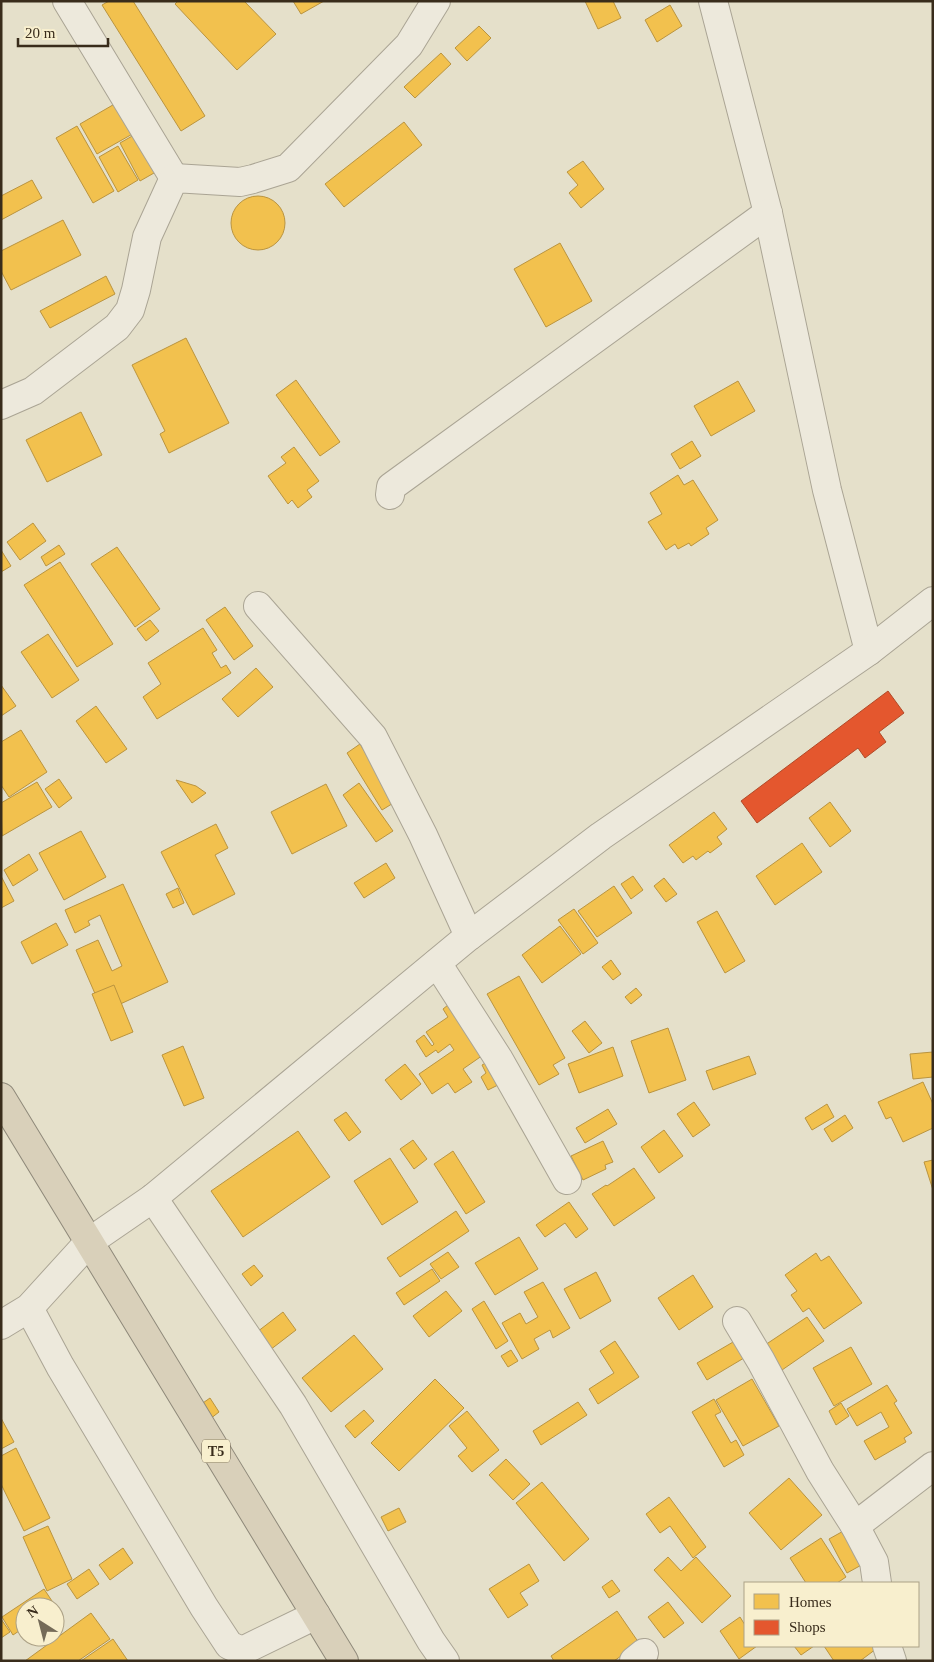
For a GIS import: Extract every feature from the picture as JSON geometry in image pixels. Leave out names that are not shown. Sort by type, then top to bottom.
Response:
[{"type":"highway","name":"T5","points":[[1,1097],[344,1661]]},
{"type":"street","points":[[67,1],[174,178]]},
{"type":"street","points":[[174,178],[240,182],[288,168],[409,45],[436,1]]},
{"type":"street","points":[[713,1],[768,213],[827,490],[869,651]]},
{"type":"street","points":[[1,406],[33,391],[117,328],[130,310],[147,237],[174,178]]},
{"type":"street","points":[[390,495],[391,488],[768,213]]},
{"type":"street","points":[[1,1325],[29,1308],[89,1242],[152,1198],[469,936],[601,836],[869,651],[933,601]]},
{"type":"street","points":[[258,606],[373,737],[423,836],[469,936]]},
{"type":"street","points":[[437,963],[498,1058],[567,1180]]},
{"type":"street","points":[[152,1198],[293,1405],[431,1641],[445,1661]]},
{"type":"street","points":[[29,1308],[65,1374],[229,1645],[242,1651],[316,1615]]},
{"type":"street","points":[[737,1321],[761,1361],[820,1471],[855,1526],[874,1562],[877,1582]]},
{"type":"street","points":[[855,1526],[933,1466]]},
{"type":"street","points":[[887,1647],[892,1661]]},
{"type":"building: Homes","points":[[109,1],[133,1],[205,116],[181,131],[102,5]]},
{"type":"building: Homes","points":[[178,1],[244,1],[276,34],[237,70],[175,4]]},
{"type":"building: Homes","points":[[293,1],[324,1],[301,14]]},
{"type":"building: Homes","points":[[585,1],[613,1],[621,18],[598,29]]},
{"type":"building: Homes","points":[[670,5],[682,26],[657,42],[645,20]]},
{"type":"building: Homes","points":[[479,26],[491,38],[467,61],[455,48]]},
{"type":"building: Homes","points":[[441,53],[451,64],[415,98],[404,87]]},
{"type":"building: Homes","points":[[118,102],[136,132],[97,154],[80,124]]},
{"type":"building: Homes","points":[[404,122],[422,145],[344,207],[325,184]]},
{"type":"building: Homes","points":[[77,126],[114,191],[93,203],[56,138]]},
{"type":"building: Homes","points":[[141,131],[161,169],[140,181],[120,143]]},
{"type":"building: Homes","points":[[118,146],[138,180],[118,192],[99,157]]},
{"type":"building: Homes","points":[[583,161],[604,189],[581,208],[569,193],[578,185],[567,172]]},
{"type":"building: Homes","points":[[32,180],[42,198],[1,220],[1,196]]},
{"type":"building: Homes","points":[[253,196],[263,196],[273,200],[281,208],[285,223],[281,238],[273,246],[263,250],[253,250],[243,246],[235,238],[231,228],[231,218],[235,208],[243,200]]},
{"type":"building: Homes","points":[[63,220],[81,255],[11,290],[1,271],[1,251]]},
{"type":"building: Homes","points":[[560,243],[592,301],[546,327],[514,269]]},
{"type":"building: Homes","points":[[106,276],[115,294],[50,328],[40,311]]},
{"type":"building: Homes","points":[[186,338],[229,423],[169,453],[160,434],[165,431],[132,365]]},
{"type":"building: Homes","points":[[296,380],[340,442],[320,456],[276,395]]},
{"type":"building: Homes","points":[[738,381],[755,411],[711,436],[694,406]]},
{"type":"building: Homes","points":[[81,412],[102,455],[47,482],[26,440]]},
{"type":"building: Homes","points":[[692,441],[701,456],[680,469],[671,454]]},
{"type":"building: Homes","points":[[294,447],[319,481],[307,490],[312,497],[298,508],[292,500],[288,504],[268,476],[286,463],[281,457]]},
{"type":"building: Homes","points":[[678,475],[684,485],[693,480],[718,520],[706,528],[709,534],[691,546],[689,543],[678,549],[675,544],[666,550],[648,522],[662,514],[650,493]]},
{"type":"building: Homes","points":[[33,523],[46,541],[20,560],[7,542]]},
{"type":"building: Homes","points":[[59,545],[65,554],[46,566],[41,557]]},
{"type":"building: Homes","points":[[117,547],[160,609],[135,627],[91,564]]},
{"type":"building: Homes","points":[[1,550],[11,566],[1,572]]},
{"type":"building: Homes","points":[[60,562],[113,644],[77,667],[24,585]]},
{"type":"building: Homes","points":[[225,607],[253,646],[234,660],[206,620]]},
{"type":"building: Homes","points":[[150,620],[159,631],[146,641],[137,629]]},
{"type":"building: Homes","points":[[203,628],[217,650],[212,653],[221,668],[226,665],[231,673],[157,719],[143,697],[161,684],[148,663]]},
{"type":"building: Homes","points":[[48,634],[79,680],[52,698],[21,652]]},
{"type":"building: Homes","points":[[256,668],[273,687],[238,717],[222,699]]},
{"type":"building: Homes","points":[[1,685],[16,706],[1,716]]},
{"type":"building: Homes","points":[[96,706],[127,749],[106,763],[76,721]]},
{"type":"building: Homes","points":[[21,730],[47,772],[9,797],[1,785],[1,742]]},
{"type":"building: Homes","points":[[360,744],[395,802],[382,810],[347,753]]},
{"type":"building: Homes","points":[[59,779],[72,798],[59,808],[45,789]]},
{"type":"building: Homes","points":[[176,780],[196,786],[206,793],[192,803]]},
{"type":"building: Homes","points":[[37,782],[52,807],[2,836],[1,803]]},
{"type":"building: Homes","points":[[359,783],[393,831],[376,842],[343,795]]},
{"type":"building: Homes","points":[[326,784],[347,826],[292,854],[271,812]]},
{"type":"building: Homes","points":[[830,802],[851,831],[830,847],[809,818]]},
{"type":"building: Homes","points":[[714,812],[727,829],[717,837],[722,844],[696,860],[693,856],[683,863],[669,845]]},
{"type":"building: Homes","points":[[216,824],[228,848],[215,855],[235,894],[193,915],[161,852]]},
{"type":"building: Homes","points":[[81,831],[106,877],[64,900],[39,853]]},
{"type":"building: Homes","points":[[802,843],[822,872],[775,905],[756,876]]},
{"type":"building: Homes","points":[[29,854],[38,870],[13,886],[4,870]]},
{"type":"building: Homes","points":[[386,863],[395,878],[364,898],[354,883]]},
{"type":"building: Homes","points":[[1,876],[14,901],[1,908]]},
{"type":"building: Homes","points":[[633,876],[643,890],[631,899],[621,884]]},
{"type":"building: Homes","points":[[664,878],[677,894],[666,902],[654,886]]},
{"type":"building: Homes","points":[[123,884],[168,982],[103,1012],[76,950],[98,940],[112,971],[122,966],[100,915],[88,921],[90,925],[75,933],[65,910]]},
{"type":"building: Homes","points":[[614,886],[632,913],[597,937],[578,911]]},
{"type":"building: Homes","points":[[178,888],[184,903],[173,908],[166,894]]},
{"type":"building: Homes","points":[[574,909],[598,943],[583,954],[558,920]]},
{"type":"building: Homes","points":[[717,911],[745,961],[725,973],[697,922]]},
{"type":"building: Homes","points":[[56,923],[68,945],[32,964],[21,942]]},
{"type":"building: Homes","points":[[560,926],[581,954],[542,983],[522,955]]},
{"type":"building: Homes","points":[[611,960],[621,974],[613,980],[602,967]]},
{"type":"building: Homes","points":[[519,976],[565,1058],[553,1065],[559,1074],[539,1085],[487,994]]},
{"type":"building: Homes","points":[[114,985],[133,1032],[111,1041],[92,994]]},
{"type":"building: Homes","points":[[636,988],[642,995],[631,1004],[625,997]]},
{"type":"building: Homes","points":[[448,1005],[486,1053],[463,1069],[472,1082],[455,1093],[448,1083],[432,1094],[419,1074],[454,1050],[450,1044],[438,1053],[436,1050],[426,1057],[416,1041],[424,1035],[432,1046],[434,1044],[426,1032],[448,1017],[443,1009]]},
{"type":"building: Homes","points":[[585,1021],[602,1043],[589,1053],[572,1031]]},
{"type":"building: Homes","points":[[668,1028],[686,1080],[649,1093],[631,1041]]},
{"type":"building: Homes","points":[[183,1046],[204,1098],[184,1106],[162,1055]]},
{"type":"building: Homes","points":[[613,1047],[623,1076],[579,1093],[568,1064]]},
{"type":"building: Homes","points":[[933,1052],[933,1077],[913,1079],[910,1054]]},
{"type":"building: Homes","points":[[749,1056],[756,1074],[713,1090],[706,1071]]},
{"type":"building: Homes","points":[[491,1060],[504,1082],[488,1090],[481,1077],[486,1073],[482,1065]]},
{"type":"building: Homes","points":[[405,1064],[421,1084],[401,1100],[385,1080]]},
{"type":"building: Homes","points":[[923,1082],[933,1104],[933,1128],[903,1142],[891,1117],[886,1119],[878,1102]]},
{"type":"building: Homes","points":[[694,1102],[710,1125],[693,1137],[677,1114]]},
{"type":"building: Homes","points":[[827,1104],[834,1117],[812,1130],[805,1118]]},
{"type":"building: Homes","points":[[608,1109],[617,1124],[585,1143],[576,1128]]},
{"type":"building: Homes","points":[[346,1112],[361,1132],[349,1141],[334,1120]]},
{"type":"building: Homes","points":[[845,1115],[853,1128],[832,1142],[824,1129]]},
{"type":"building: Homes","points":[[664,1130],[683,1156],[659,1173],[641,1147]]},
{"type":"building: Homes","points":[[298,1131],[330,1177],[243,1237],[211,1191]]},
{"type":"building: Homes","points":[[413,1140],[427,1159],[414,1169],[400,1149]]},
{"type":"building: Homes","points":[[603,1141],[613,1162],[605,1165],[606,1169],[583,1180],[571,1156]]},
{"type":"building: Homes","points":[[453,1151],[485,1202],[466,1214],[434,1164]]},
{"type":"building: Homes","points":[[390,1158],[418,1202],[382,1225],[354,1181]]},
{"type":"building: Homes","points":[[933,1160],[933,1190],[924,1162]]},
{"type":"building: Homes","points":[[634,1168],[655,1198],[614,1226],[592,1194]]},
{"type":"building: Homes","points":[[569,1202],[588,1229],[576,1238],[565,1223],[545,1237],[536,1225]]},
{"type":"building: Homes","points":[[456,1211],[469,1231],[400,1277],[387,1258]]},
{"type":"building: Homes","points":[[519,1237],[538,1269],[495,1295],[475,1263]]},
{"type":"building: Homes","points":[[448,1252],[459,1267],[441,1279],[430,1264]]},
{"type":"building: Homes","points":[[816,1253],[821,1261],[829,1256],[862,1303],[824,1329],[809,1308],[803,1312],[791,1295],[797,1291],[785,1275]]},
{"type":"building: Homes","points":[[254,1265],[263,1276],[251,1286],[242,1274]]},
{"type":"building: Homes","points":[[432,1269],[440,1281],[404,1305],[396,1293]]},
{"type":"building: Homes","points":[[596,1272],[611,1301],[580,1319],[564,1289]]},
{"type":"building: Homes","points":[[693,1275],[713,1307],[679,1330],[658,1298]]},
{"type":"building: Homes","points":[[543,1282],[570,1328],[553,1338],[550,1330],[534,1339],[539,1349],[522,1359],[502,1323],[520,1313],[526,1324],[538,1317],[524,1292]]},
{"type":"building: Homes","points":[[446,1291],[462,1311],[429,1337],[413,1316]]},
{"type":"building: Homes","points":[[484,1301],[508,1341],[496,1349],[472,1309]]},
{"type":"building: Homes","points":[[283,1312],[296,1330],[270,1350],[257,1332]]},
{"type":"building: Homes","points":[[807,1317],[824,1341],[782,1370],[765,1345]]},
{"type":"building: Homes","points":[[354,1335],[383,1369],[331,1412],[302,1378]]},
{"type":"building: Homes","points":[[740,1338],[749,1355],[707,1380],[697,1363]]},
{"type":"building: Homes","points":[[615,1341],[639,1377],[598,1404],[589,1389],[614,1373],[600,1351]]},
{"type":"building: Homes","points":[[851,1347],[872,1384],[834,1406],[813,1368]]},
{"type":"building: Homes","points":[[511,1350],[518,1361],[508,1367],[501,1356]]},
{"type":"building: Homes","points":[[435,1379],[464,1408],[399,1471],[371,1443]]},
{"type":"building: Homes","points":[[752,1379],[779,1426],[743,1446],[716,1400]]},
{"type":"building: Homes","points":[[887,1385],[897,1401],[894,1403],[912,1433],[904,1438],[906,1442],[875,1460],[864,1441],[889,1427],[881,1412],[857,1426],[847,1409]]},
{"type":"building: Homes","points":[[210,1398],[219,1412],[210,1419],[200,1405]]},
{"type":"building: Homes","points":[[714,1399],[721,1412],[715,1415],[731,1443],[736,1440],[744,1455],[724,1467],[692,1412]]},
{"type":"building: Homes","points":[[578,1402],[587,1415],[541,1445],[533,1431]]},
{"type":"building: Homes","points":[[841,1403],[849,1416],[836,1425],[829,1411]]},
{"type":"building: Homes","points":[[364,1410],[374,1421],[355,1438],[345,1426]]},
{"type":"building: Homes","points":[[467,1411],[499,1450],[472,1472],[458,1456],[467,1448],[449,1426]]},
{"type":"building: Homes","points":[[1,1418],[14,1442],[1,1449]]},
{"type":"building: Homes","points":[[16,1448],[50,1518],[24,1531],[1,1484],[1,1456]]},
{"type":"building: Homes","points":[[506,1459],[530,1484],[513,1500],[489,1475]]},
{"type":"building: Homes","points":[[789,1478],[822,1515],[781,1550],[749,1513]]},
{"type":"building: Homes","points":[[542,1482],[589,1539],[564,1561],[516,1503]]},
{"type":"building: Homes","points":[[669,1497],[706,1547],[693,1558],[670,1526],[660,1533],[646,1514]]},
{"type":"building: Homes","points":[[399,1508],[406,1522],[388,1531],[381,1517]]},
{"type":"building: Homes","points":[[48,1526],[72,1579],[47,1591],[23,1537]]},
{"type":"building: Homes","points":[[847,1529],[865,1563],[847,1573],[829,1539]]},
{"type":"building: Homes","points":[[821,1538],[846,1577],[838,1582],[805,1582],[790,1558]]},
{"type":"building: Homes","points":[[123,1548],[133,1563],[110,1580],[99,1565]]},
{"type":"building: Homes","points":[[668,1557],[681,1571],[696,1557],[731,1596],[702,1623],[654,1570]]},
{"type":"building: Homes","points":[[529,1564],[539,1581],[520,1593],[528,1605],[508,1618],[489,1589]]},
{"type":"building: Homes","points":[[89,1569],[99,1584],[77,1599],[67,1584]]},
{"type":"building: Homes","points":[[612,1580],[620,1591],[609,1598],[602,1587]]},
{"type":"building: Homes","points":[[44,1589],[49,1597],[32,1597]]},
{"type":"building: Homes","points":[[668,1602],[684,1623],[664,1638],[648,1617]]},
{"type":"building: Homes","points":[[15,1608],[15,1634],[13,1635],[2,1617]]},
{"type":"building: Homes","points":[[617,1611],[639,1643],[614,1661],[554,1661],[551,1656]]},
{"type":"building: Homes","points":[[91,1613],[110,1639],[78,1661],[25,1661],[44,1647],[65,1647],[65,1632]]},
{"type":"building: Homes","points":[[740,1617],[744,1623],[744,1647],[756,1647],[739,1659],[720,1631]]},
{"type":"building: Homes","points":[[1,1619],[10,1632],[1,1638]]},
{"type":"building: Homes","points":[[113,1639],[128,1661],[81,1661]]},
{"type":"building: Homes","points":[[795,1647],[813,1647],[801,1655]]},
{"type":"building: Homes","points":[[825,1647],[874,1647],[876,1649],[860,1661],[834,1661]]},
{"type":"building: Shops","points":[[888,691],[904,713],[879,732],[886,742],[865,758],[858,748],[757,823],[741,801]]}]
